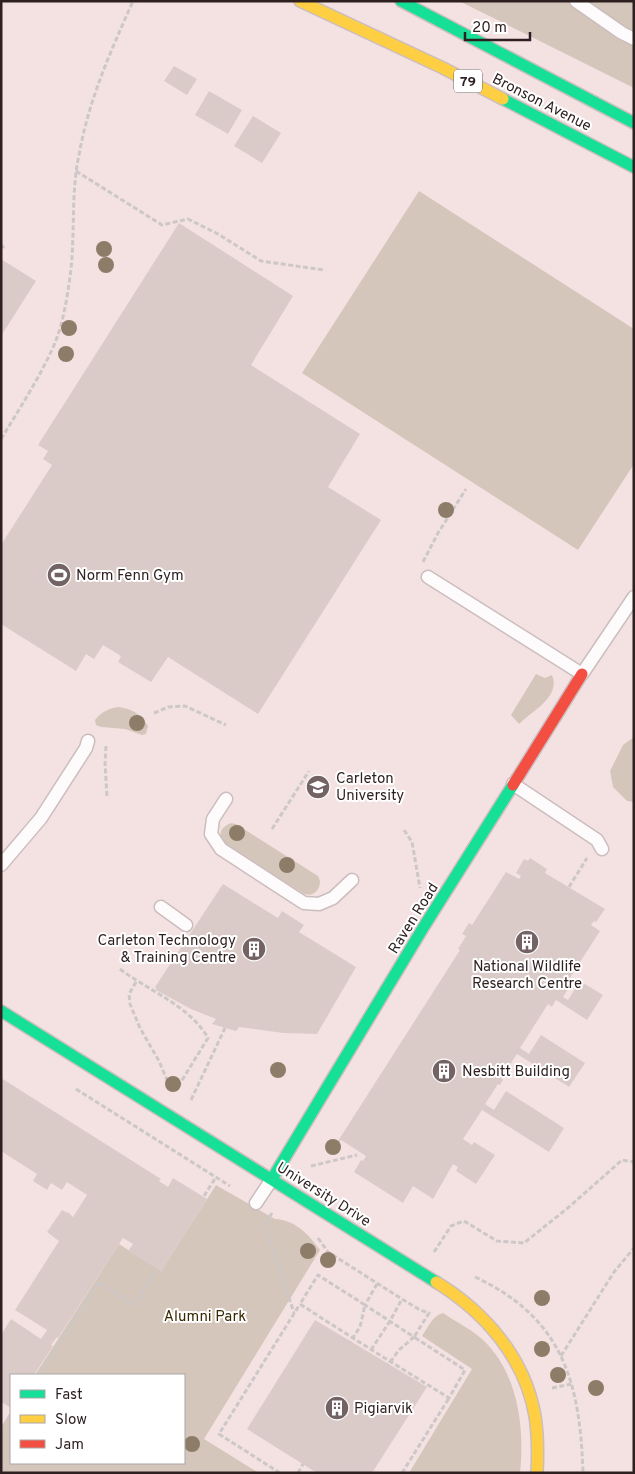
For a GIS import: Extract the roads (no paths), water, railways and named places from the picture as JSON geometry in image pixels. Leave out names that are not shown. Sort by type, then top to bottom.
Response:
[{"type":"street","name":"Bronson Avenue","points":[[300,1],[443,68],[634,167]]},
{"type":"street","name":"Bronson Avenue","points":[[401,1],[634,123]]},
{"type":"street","name":"Raven Road","points":[[272,1180],[423,928],[582,674]]},
{"type":"street","name":"University Drive","points":[[1,1011],[464,1300],[497,1333],[510,1352],[528,1387],[536,1426],[538,1448],[536,1473]]},
{"type":"lane","points":[[576,1],[622,33],[634,39]]},
{"type":"lane","points":[[424,572],[582,674],[634,597]]},
{"type":"lane","points":[[1,865],[41,818],[86,748],[88,741]]},
{"type":"lane","points":[[513,784],[599,844]]},
{"type":"lane","points":[[226,799],[213,819],[211,834],[221,849],[304,903],[318,904],[333,898],[352,880]]},
{"type":"lane","points":[[162,907],[186,925]]},
{"type":"lane","points":[[256,1203],[272,1180]]},
{"type":"place","name":"Norm Fenn Gym","points":[[59,575]]},
{"type":"place","name":"Carleton University","points":[[318,787]]},
{"type":"place","name":"National Wildlife Research Centre","points":[[527,942]]},
{"type":"place","name":"Carleton Technology & Training Centre","points":[[254,949]]},
{"type":"place","name":"Nesbitt Building","points":[[444,1071]]},
{"type":"place","name":"Pigiarvik","points":[[337,1408]]},
{"type":"park label","name":"Alumni Park","points":[[205,1316]]}]
